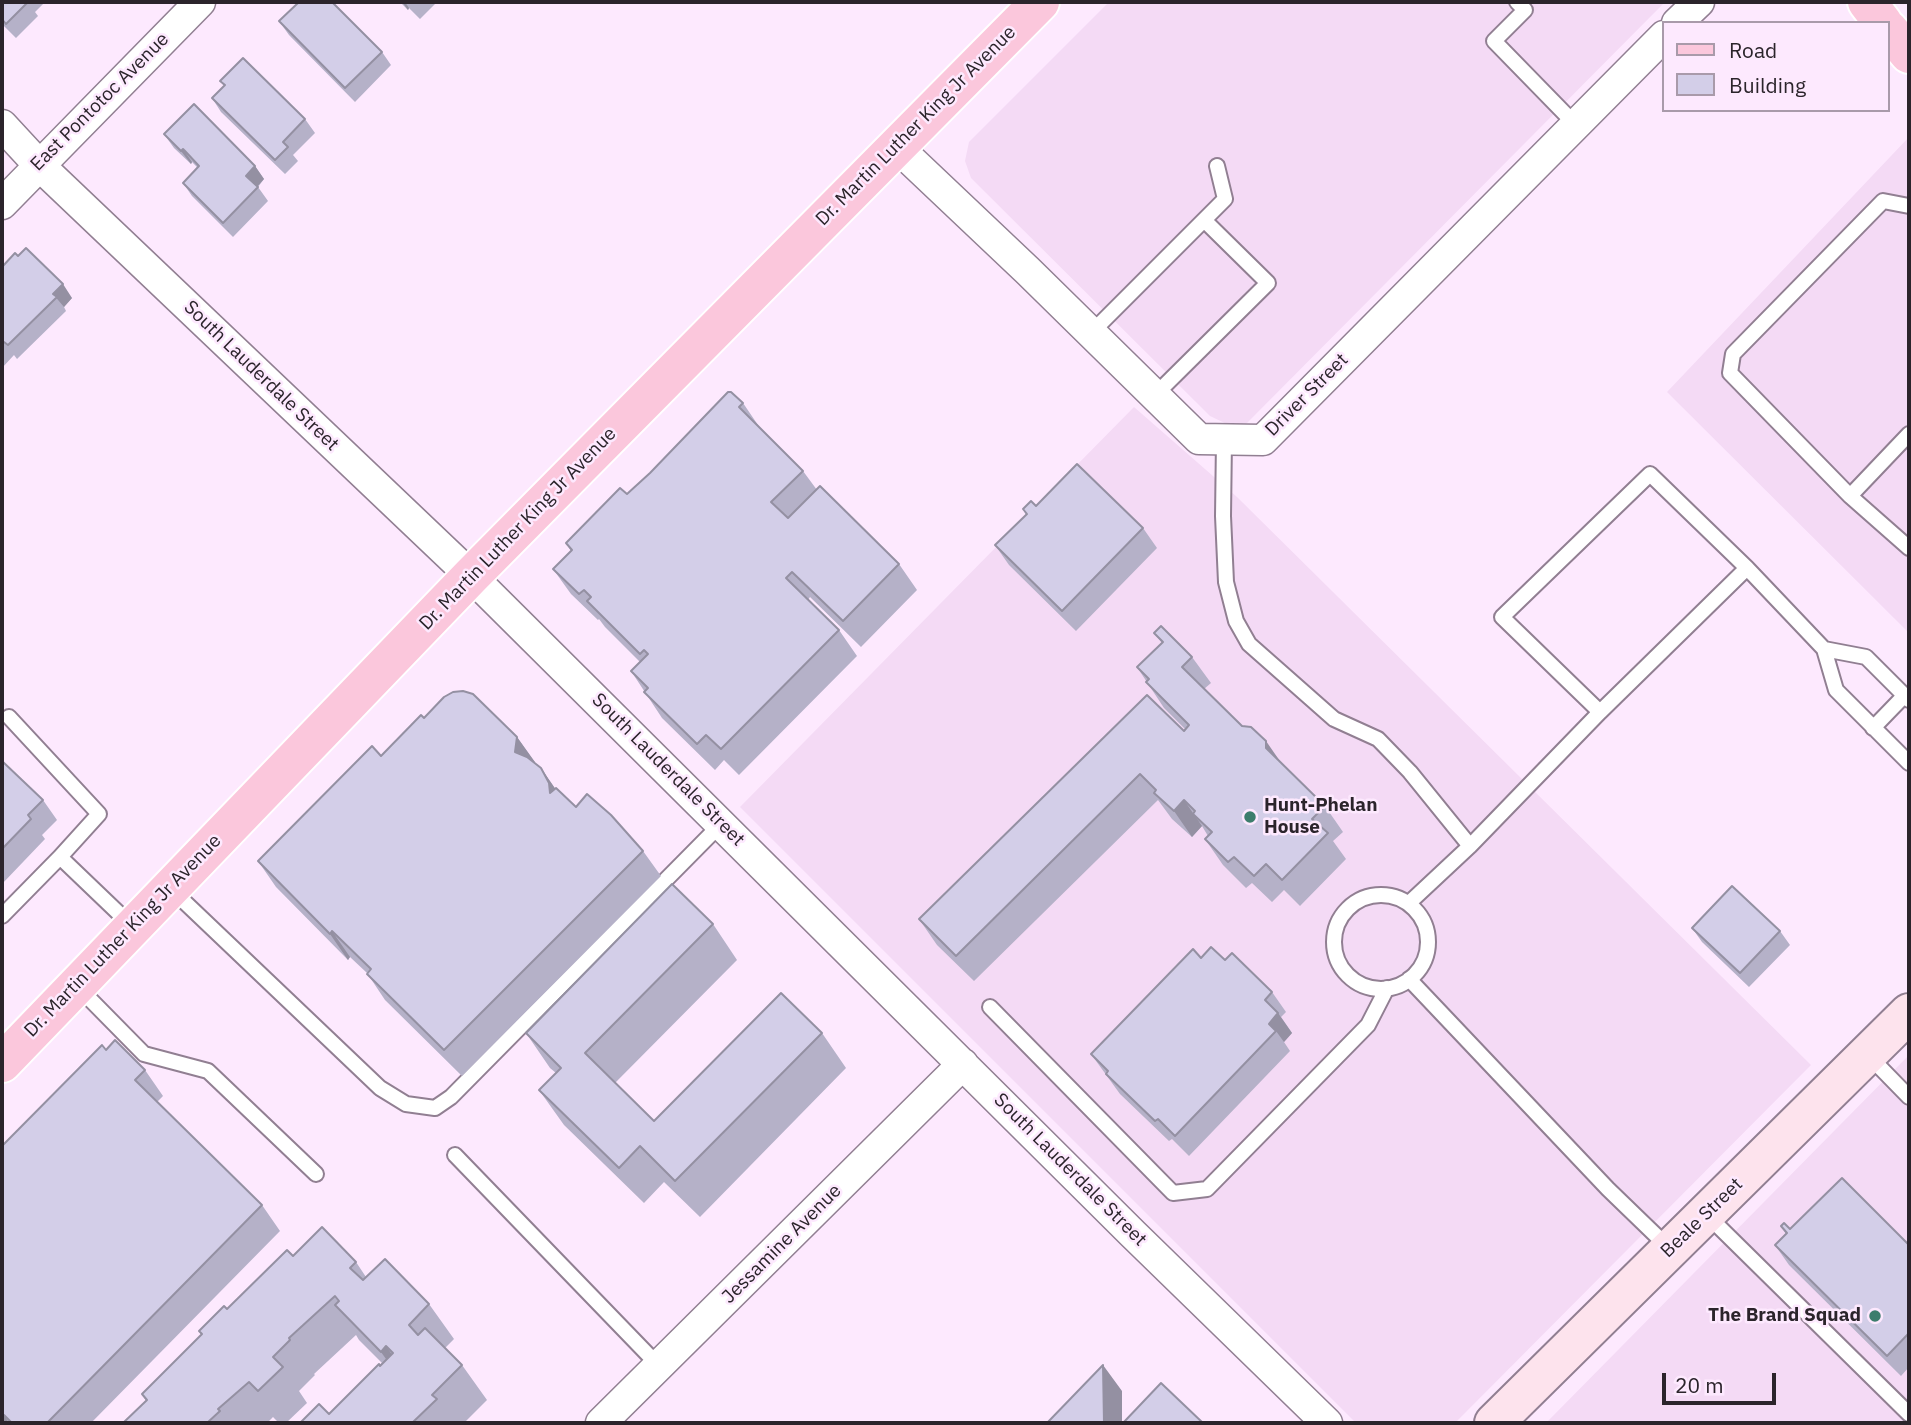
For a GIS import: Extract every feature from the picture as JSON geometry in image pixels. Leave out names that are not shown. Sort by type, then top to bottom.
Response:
[{"type":"main road","name":"Dr. Martin Luther King Jr Avenue","points":[[2,1063],[471,576],[1040,2]]},
{"type":"main road","points":[[1867,2],[1881,21]]},
{"type":"main road","points":[[1890,31],[1909,54]]},
{"type":"street","name":"East Pontotoc Avenue","points":[[2,204],[200,2]]},
{"type":"street","points":[[1679,21],[1699,2]]},
{"type":"street","name":"Driver Street","points":[[896,146],[1199,439],[1263,440],[1662,38]]},
{"type":"street","name":"South Lauderdale Street","points":[[2,125],[38,165],[471,576],[1327,1423]]},
{"type":"street","name":"Beale Street","points":[[1494,1423],[1909,1013]]},
{"type":"street","name":"Jessamine Avenue","points":[[601,1423],[963,1064]]},
{"type":"lane","points":[[1525,4],[1494,41],[1575,124]]},
{"type":"lane","points":[[1091,333],[1225,199],[1217,166]]},
{"type":"lane","points":[[1909,206],[1883,201],[1733,355],[1730,373],[1850,496],[1909,548]]},
{"type":"lane","points":[[1155,395],[1268,283],[1204,220]]},
{"type":"lane","points":[[1850,496],[1909,434]]},
{"type":"lane","points":[[1224,440],[1226,582],[1236,621],[1249,644],[1334,719],[1378,739],[1410,772],[1470,846]]},
{"type":"lane","points":[[1600,712],[1502,617],[1650,474],[1747,568],[1824,649],[1836,691],[1909,763]]},
{"type":"lane","points":[[1409,903],[1470,846],[1600,712],[1747,568]]},
{"type":"lane","points":[[1824,649],[1866,657],[1907,698],[1873,727]]},
{"type":"lane","points":[[2,916],[99,814],[9,717]]},
{"type":"lane","points":[[169,888],[380,1088],[406,1104],[435,1108],[451,1097],[721,824]]},
{"type":"lane","points":[[60,857],[132,926]]},
{"type":"lane","points":[[1385,895],[1409,903],[1423,921],[1428,937],[1427,953],[1420,968],[1396,987],[1366,987],[1352,980],[1335,955],[1337,925],[1344,912],[1369,896],[1385,895]]},
{"type":"lane","points":[[1409,979],[1608,1189],[1670,1249]]},
{"type":"lane","points":[[76,985],[144,1054],[208,1071],[316,1174]]},
{"type":"lane","points":[[990,1007],[1173,1193],[1207,1189],[1368,1025],[1387,988]]},
{"type":"lane","points":[[1867,1054],[1909,1097]]},
{"type":"lane","points":[[455,1155],[659,1366]]},
{"type":"lane","points":[[1706,1214],[1909,1414]]},
{"type":"shaded area","points":[[1109,2],[1665,2],[1247,423],[1229,425],[1210,416],[971,178],[965,161],[969,142]]},
{"type":"shaded area","points":[[1909,137],[1909,633],[1667,392]]},
{"type":"shaded area","points":[[1134,407],[1237,497],[1811,1065],[1455,1423],[1356,1423],[740,807]]},
{"type":"shaded area","points":[[1909,1055],[1909,1423],[1546,1423]]},
{"type":"building","points":[[2,2],[28,2],[6,24],[2,19]]},
{"type":"building","points":[[299,2],[332,2],[382,52],[345,88],[279,21]]},
{"type":"building","points":[[243,58],[305,119],[283,142],[288,147],[275,160],[212,98],[225,85],[220,81]]},
{"type":"building","points":[[194,104],[255,166],[246,176],[258,187],[223,223],[183,183],[199,166],[164,134]]},
{"type":"building","points":[[26,248],[63,284],[53,294],[57,297],[8,345],[4,342],[2,344],[2,267],[15,253],[18,256]]},
{"type":"building","points":[[728,392],[743,403],[739,407],[803,471],[771,502],[788,518],[820,486],[899,564],[843,621],[792,572],[786,578],[839,630],[721,749],[706,735],[697,744],[644,692],[648,688],[631,671],[648,654],[644,650],[640,654],[587,601],[591,597],[584,590],[579,594],[553,569],[572,550],[566,543],[620,488],[627,494]]},
{"type":"building","points":[[1077,464],[1143,528],[1062,611],[995,545],[1027,514],[1023,509],[1031,501],[1036,506]]},
{"type":"building","name":"Hunt-Phelan House","points":[[1161,626],[1192,657],[1182,667],[1242,726],[1251,727],[1266,741],[1266,748],[1325,806],[1312,819],[1328,833],[1282,880],[1266,864],[1254,876],[1234,857],[1228,862],[1205,839],[1212,832],[1193,814],[1195,811],[1184,800],[1174,811],[1154,793],[1156,790],[1140,774],[956,956],[919,919],[1147,695],[1184,731],[1189,725],[1146,682],[1149,679],[1137,667],[1163,642],[1154,633]]},
{"type":"building","points":[[463,691],[473,694],[517,737],[515,752],[541,768],[549,783],[550,793],[556,788],[576,807],[587,794],[611,815],[643,851],[444,1050],[367,974],[371,969],[332,931],[330,934],[258,861],[372,746],[381,756],[421,715],[424,718],[444,697]]},
{"type":"building","points":[[2,761],[43,800],[28,815],[31,819],[2,849]]},
{"type":"building","points":[[672,884],[713,924],[585,1053],[654,1121],[781,993],[822,1033],[675,1181],[640,1146],[619,1168],[539,1090],[561,1068],[526,1033]]},
{"type":"building","points":[[1732,886],[1780,931],[1740,973],[1692,928]]},
{"type":"building","points":[[1211,947],[1225,960],[1232,953],[1272,992],[1265,1000],[1278,1013],[1269,1024],[1276,1031],[1175,1136],[1158,1119],[1155,1121],[1106,1074],[1108,1071],[1091,1054],[1193,949],[1201,958]]},
{"type":"building","points":[[115,1040],[145,1070],[135,1080],[262,1205],[47,1423],[12,1423],[4,1415],[2,1417],[2,1146],[102,1045],[106,1050]]},
{"type":"building","name":"The Brand Squad","points":[[1842,1178],[1909,1245],[1909,1333],[1887,1356],[1775,1245],[1787,1233],[1781,1226],[1784,1223],[1790,1229]]},
{"type":"building","points":[[322,1227],[356,1262],[350,1268],[363,1280],[385,1259],[429,1304],[409,1325],[418,1335],[425,1328],[462,1365],[432,1395],[437,1399],[412,1423],[300,1423],[319,1404],[329,1414],[393,1353],[386,1346],[381,1352],[335,1305],[339,1301],[335,1296],[289,1338],[273,1357],[283,1367],[258,1391],[249,1382],[218,1409],[220,1411],[207,1423],[123,1423],[147,1400],[142,1394],[202,1334],[199,1331],[224,1306],[227,1309],[287,1250],[293,1256]]},
{"type":"building","points":[[1103,1365],[1104,1423],[1047,1423]]},
{"type":"building","points":[[1161,1383],[1203,1423],[1123,1423]]},
{"type":"place","name":"Hunt-Phelan House","points":[[1250,817]]},
{"type":"place","name":"The Brand Squad","points":[[1875,1316]]}]
